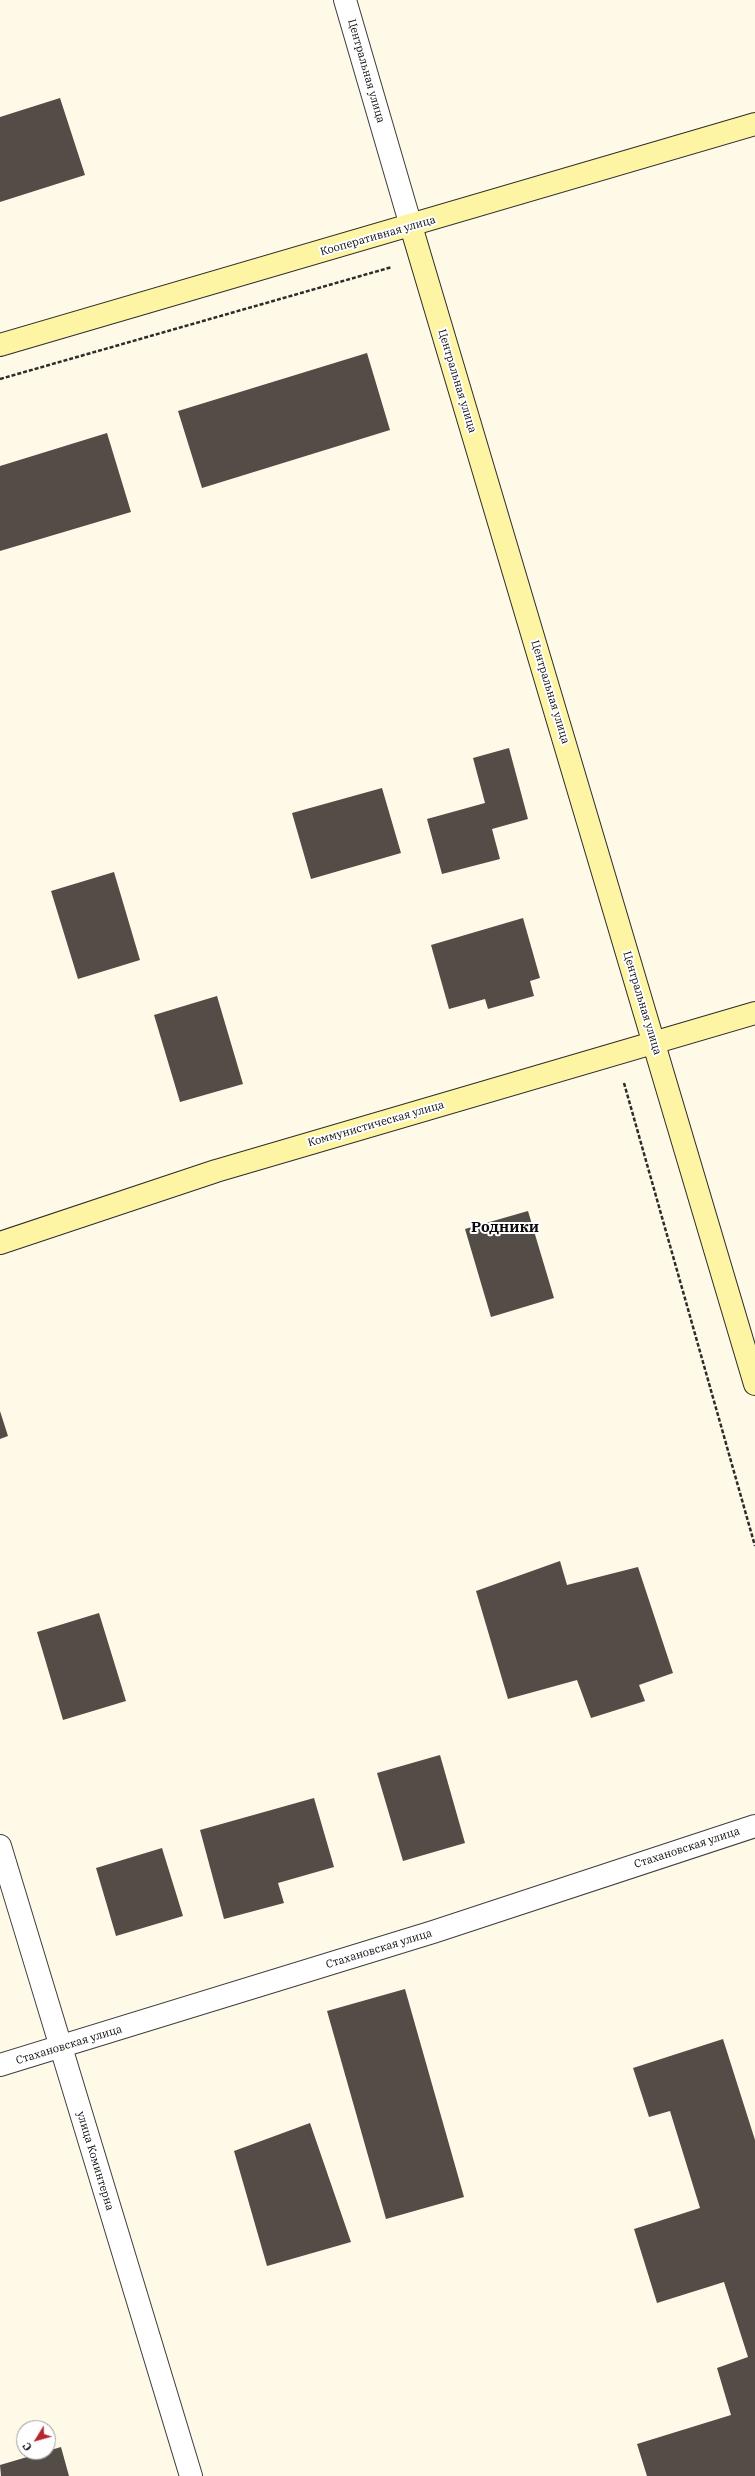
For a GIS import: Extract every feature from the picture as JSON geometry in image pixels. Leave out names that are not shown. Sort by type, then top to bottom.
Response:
[{"type":"street","name":"Центральная улица","points":[[345,0],[755,1384]]},
{"type":"street","name":"Кооперативная улица","points":[[0,345],[411,226],[755,124]]},
{"type":"street","name":"Коммунистическая улица","points":[[0,1243],[216,1171],[755,1013]]},
{"type":"street","name":"Стахановская улица","points":[[0,2066],[433,1932],[755,1826]]},
{"type":"street","name":"улица Коминтерна","points":[[0,1846],[191,2476]]},
{"type":"path","points":[[0,379],[397,265]]},
{"type":"path","points":[[619,1053],[624,1087],[755,1546]]},
{"type":"building","points":[[60,98],[85,175],[0,202],[0,117]]},
{"type":"building","points":[[367,353],[390,430],[202,488],[178,411]]},
{"type":"building","points":[[107,433],[131,512],[0,551],[0,466]]},
{"type":"building","points":[[509,748],[528,819],[492,829],[500,859],[442,874],[427,819],[485,803],[473,758]]},
{"type":"building","points":[[382,788],[401,853],[311,879],[292,813]]},
{"type":"building","points":[[114,872],[140,960],[78,979],[51,891]]},
{"type":"building","points":[[523,918],[540,978],[530,981],[534,996],[488,1009],[485,999],[449,1009],[431,945]]},
{"type":"building","points":[[217,996],[243,1084],[180,1102],[154,1015]]},
{"type":"building","points":[[528,1211],[554,1298],[491,1317],[465,1229]]},
{"type":"building","points":[[0,1411],[8,1436],[0,1439]]},
{"type":"building","points":[[560,1561],[567,1585],[638,1567],[673,1673],[639,1685],[645,1701],[591,1718],[577,1680],[508,1699],[476,1591]]},
{"type":"building","points":[[99,1613],[126,1701],[63,1720],[37,1632]]},
{"type":"building","points":[[440,1755],[465,1843],[403,1861],[377,1773]]},
{"type":"building","points":[[314,1798],[334,1867],[278,1883],[284,1903],[224,1919],[200,1830]]},
{"type":"building","points":[[162,1848],[183,1916],[116,1936],[96,1868]]},
{"type":"building","points":[[405,1989],[464,2197],[386,2219],[327,2011]]},
{"type":"building","points":[[723,2039],[755,2140],[755,2476],[647,2476],[637,2444],[731,2415],[717,2368],[748,2357],[724,2282],[657,2303],[634,2229],[700,2208],[670,2111],[649,2117],[633,2068]]},
{"type":"building","points":[[310,2123],[351,2242],[267,2266],[234,2151]]},
{"type":"building","points":[[61,2447],[69,2476],[1,2476],[0,2465],[17,2460],[56,2460],[56,2448]]},
{"type":"district","name":"Родники","points":[[505,1228]]}]
